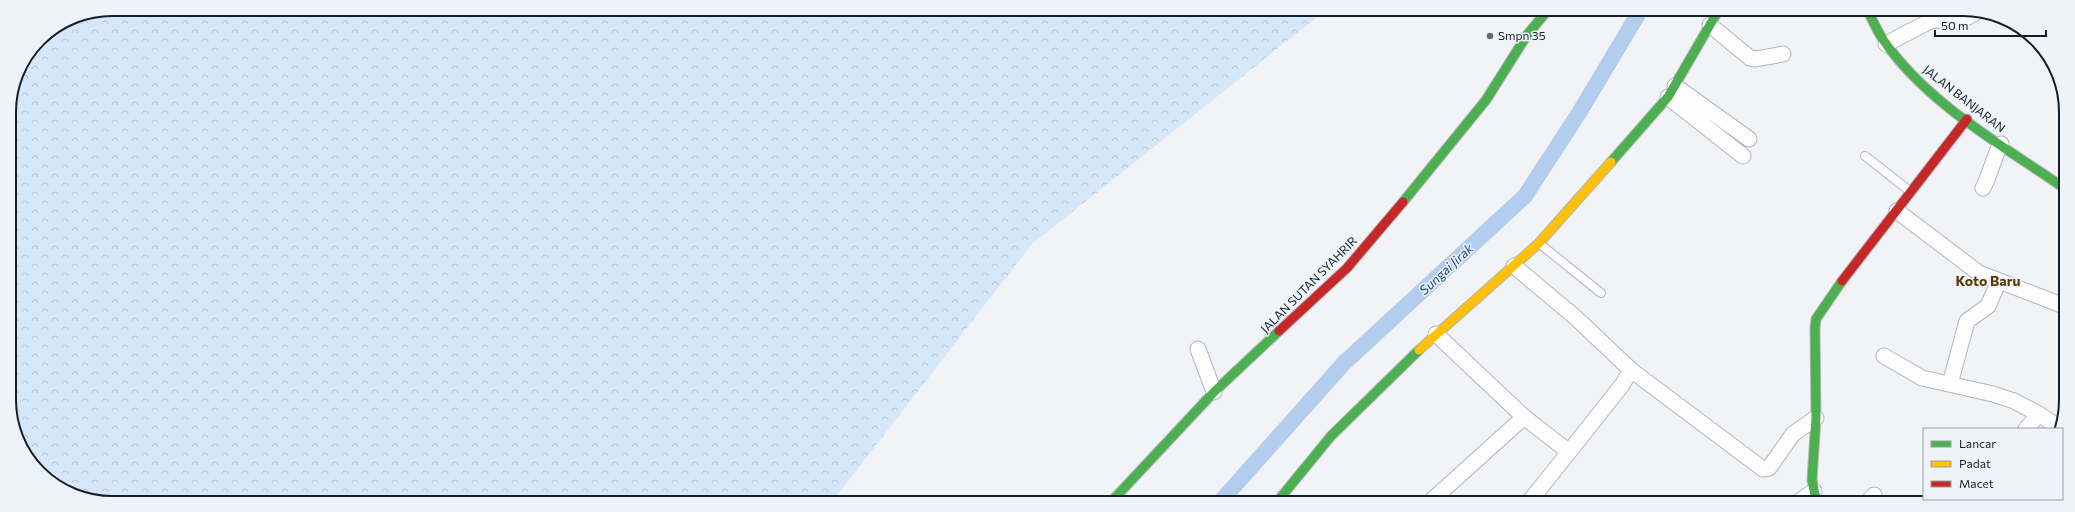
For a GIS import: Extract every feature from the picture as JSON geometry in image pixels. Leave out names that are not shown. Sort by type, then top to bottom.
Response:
[{"type":"street","name":"JALAN SUTAN SYAHRIR","points":[[1117,496],[1214,392],[1347,268],[1422,181],[1486,100],[1527,35],[1543,16]]},
{"type":"street","points":[[1282,496],[1331,436],[1436,334],[1539,243],[1671,91],[1715,16]]},
{"type":"street","name":"JALAN BANJARAN","points":[[1871,16],[1886,44],[1927,88],[2001,144],[2059,185]]},
{"type":"street","points":[[1886,44],[1928,22],[1960,21],[1969,16]]},
{"type":"street","points":[[1710,25],[1750,58],[1756,59],[1783,54]]},
{"type":"street","points":[[1671,91],[1749,138]]},
{"type":"street","points":[[1671,91],[1743,156]]},
{"type":"street","points":[[1817,496],[1812,480],[1816,418],[1816,319],[1825,304],[1967,119]]},
{"type":"street","points":[[1983,188],[1989,177],[1993,159],[2001,144]]},
{"type":"street","points":[[1897,211],[1979,273],[2059,304]]},
{"type":"street","points":[[1514,266],[1575,317],[1631,370],[1763,469],[1769,468],[1793,434],[1816,418]]},
{"type":"street","points":[[1950,384],[1967,321],[1988,306],[1999,281]]},
{"type":"street","points":[[1436,334],[1524,416],[1569,452]]},
{"type":"street","points":[[1198,349],[1214,392]]},
{"type":"street","points":[[1884,356],[1922,378],[2014,400],[2055,425]]},
{"type":"street","points":[[1534,496],[1622,385],[1631,370]]},
{"type":"street","points":[[2027,428],[2039,414]]},
{"type":"street","points":[[1439,496],[1524,416]]},
{"type":"lane","points":[[1864,156],[1912,192]]},
{"type":"lane","points":[[1539,243],[1601,293]]},
{"type":"green space","points":[[112,16],[1318,16],[1032,244],[837,496],[99,495],[81,491],[70,486],[44,468],[32,453],[26,442],[18,419],[16,400],[16,106],[19,87],[29,64],[49,40],[64,29],[87,19]]},
{"type":"waterway","name":"Sungai Jirak","points":[[1225,496],[1344,363],[1525,196],[1579,113],[1637,16]]},
{"type":"traffic: fast","points":[[1403,202],[1486,100],[1527,35],[1543,16]]},
{"type":"traffic: fast","points":[[1611,162],[1668,97],[1715,16]]},
{"type":"traffic: fast","points":[[1870,16],[1884,41],[1902,64],[1944,104],[1991,139],[2059,185]]},
{"type":"traffic: fast","points":[[1816,496],[1812,480],[1816,418],[1816,319],[1842,281]]},
{"type":"traffic: fast","points":[[1117,496],[1214,392],[1279,331]]},
{"type":"traffic: fast","points":[[1282,496],[1331,436],[1419,350]]},
{"type":"traffic: slow","points":[[1419,350],[1539,243],[1611,162]]},
{"type":"traffic: jam","points":[[1842,281],[1967,119]]},
{"type":"traffic: jam","points":[[1279,331],[1347,268],[1403,202]]},
{"type":"place","name":"Smpn 35","points":[[1490,36]]},
{"type":"district","name":"Koto Baru","points":[[1988,281]]}]
